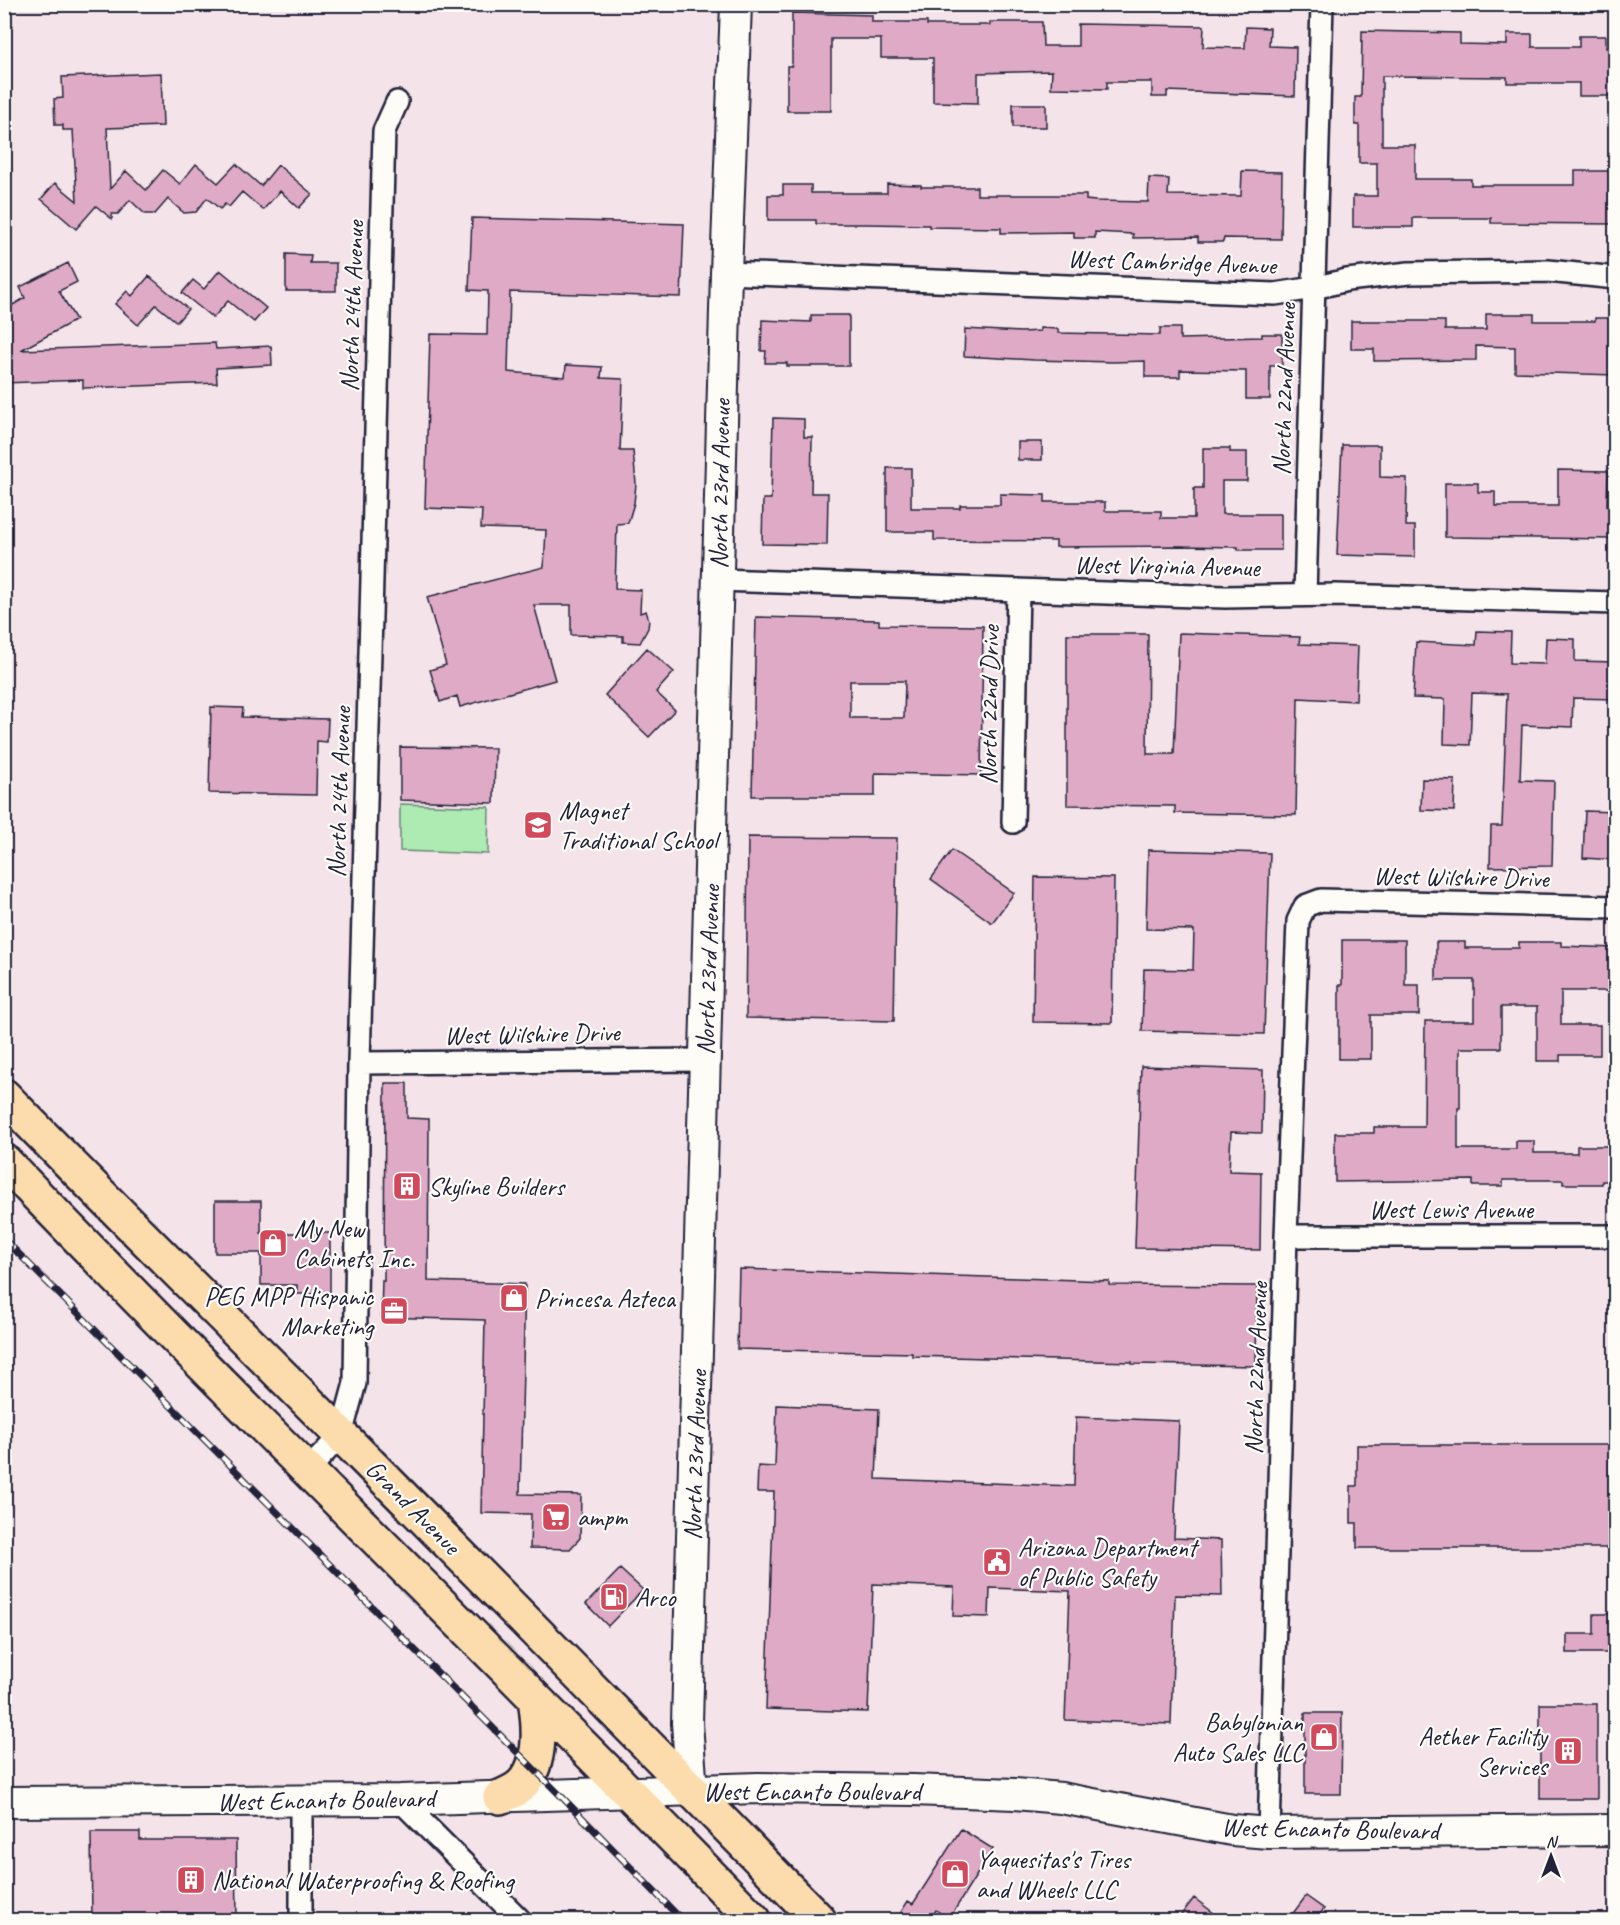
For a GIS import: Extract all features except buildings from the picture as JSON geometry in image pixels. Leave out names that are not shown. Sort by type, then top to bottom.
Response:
[{"type":"main road","name":"Grand Avenue","points":[[4,1096],[75,1170],[341,1434],[819,1920]]},
{"type":"main road","name":"Grand Avenue","points":[[4,1161],[308,1472],[754,1920]]},
{"type":"main road","points":[[500,1797],[514,1791],[525,1782],[536,1756],[538,1728],[536,1699]]},
{"type":"street","name":"North 23rd Avenue","points":[[692,1791],[687,1723],[726,273],[736,4]]},
{"type":"street","name":"North 22nd Avenue","points":[[1305,594],[1322,4]]},
{"type":"street","name":"North 24th Avenue","points":[[308,1472],[341,1434],[355,1383],[359,1063],[384,131],[397,102]]},
{"type":"street","name":"West Cambridge Avenue","points":[[726,273],[1275,294],[1347,280],[1409,273],[1548,271],[1616,278]]},
{"type":"street","name":"West Virginia Avenue","points":[[718,580],[1225,597],[1305,594],[1616,603]]},
{"type":"street","name":"North 22nd Drive","points":[[1013,822],[1018,590]]},
{"type":"street","name":"West Wilshire Drive","points":[[1305,906],[1321,900],[1616,908]]},
{"type":"street","name":"North 22nd Avenue","points":[[1269,1833],[1286,1236],[1298,921],[1305,906]]},
{"type":"street","name":"West Wilshire Drive","points":[[359,1063],[705,1060]]},
{"type":"street","name":"West Lewis Avenue","points":[[1286,1236],[1616,1236]]},
{"type":"street","name":"West Encanto Boulevard","points":[[4,1802],[400,1800],[758,1788],[862,1789],[1015,1794],[1061,1798],[1232,1830],[1269,1833],[1616,1830]]},
{"type":"street","points":[[400,1800],[520,1920]]},
{"type":"street","points":[[301,1920],[302,1801]]},
{"type":"green space","points":[[400,804],[489,807],[488,854],[400,851]]},
{"type":"railway","points":[[4,1239],[682,1920]]},
{"type":"place","name":"Magnet Traditional School","points":[[538,825]]},
{"type":"place","name":"Skyline Builders","points":[[407,1186]]},
{"type":"place","name":"My New Cabinets Inc.","points":[[273,1243]]},
{"type":"place","name":"Princesa Azteca","points":[[514,1298]]},
{"type":"place","name":"PEG MPP Hispanic Marketing","points":[[394,1311]]},
{"type":"place","name":"ampm","points":[[556,1517]]},
{"type":"place","name":"Arizona Department of Public Safety","points":[[997,1562]]},
{"type":"place","name":"Arco","points":[[614,1597]]},
{"type":"place","name":"Babylonian Auto Sales LLC","points":[[1324,1737]]},
{"type":"place","name":"Aether Facility Services","points":[[1568,1751]]},
{"type":"place","name":"Yaquesitas's Tires and Wheels LLC","points":[[955,1874]]},
{"type":"place","name":"National Waterproofing & Roofing","points":[[191,1880]]}]
